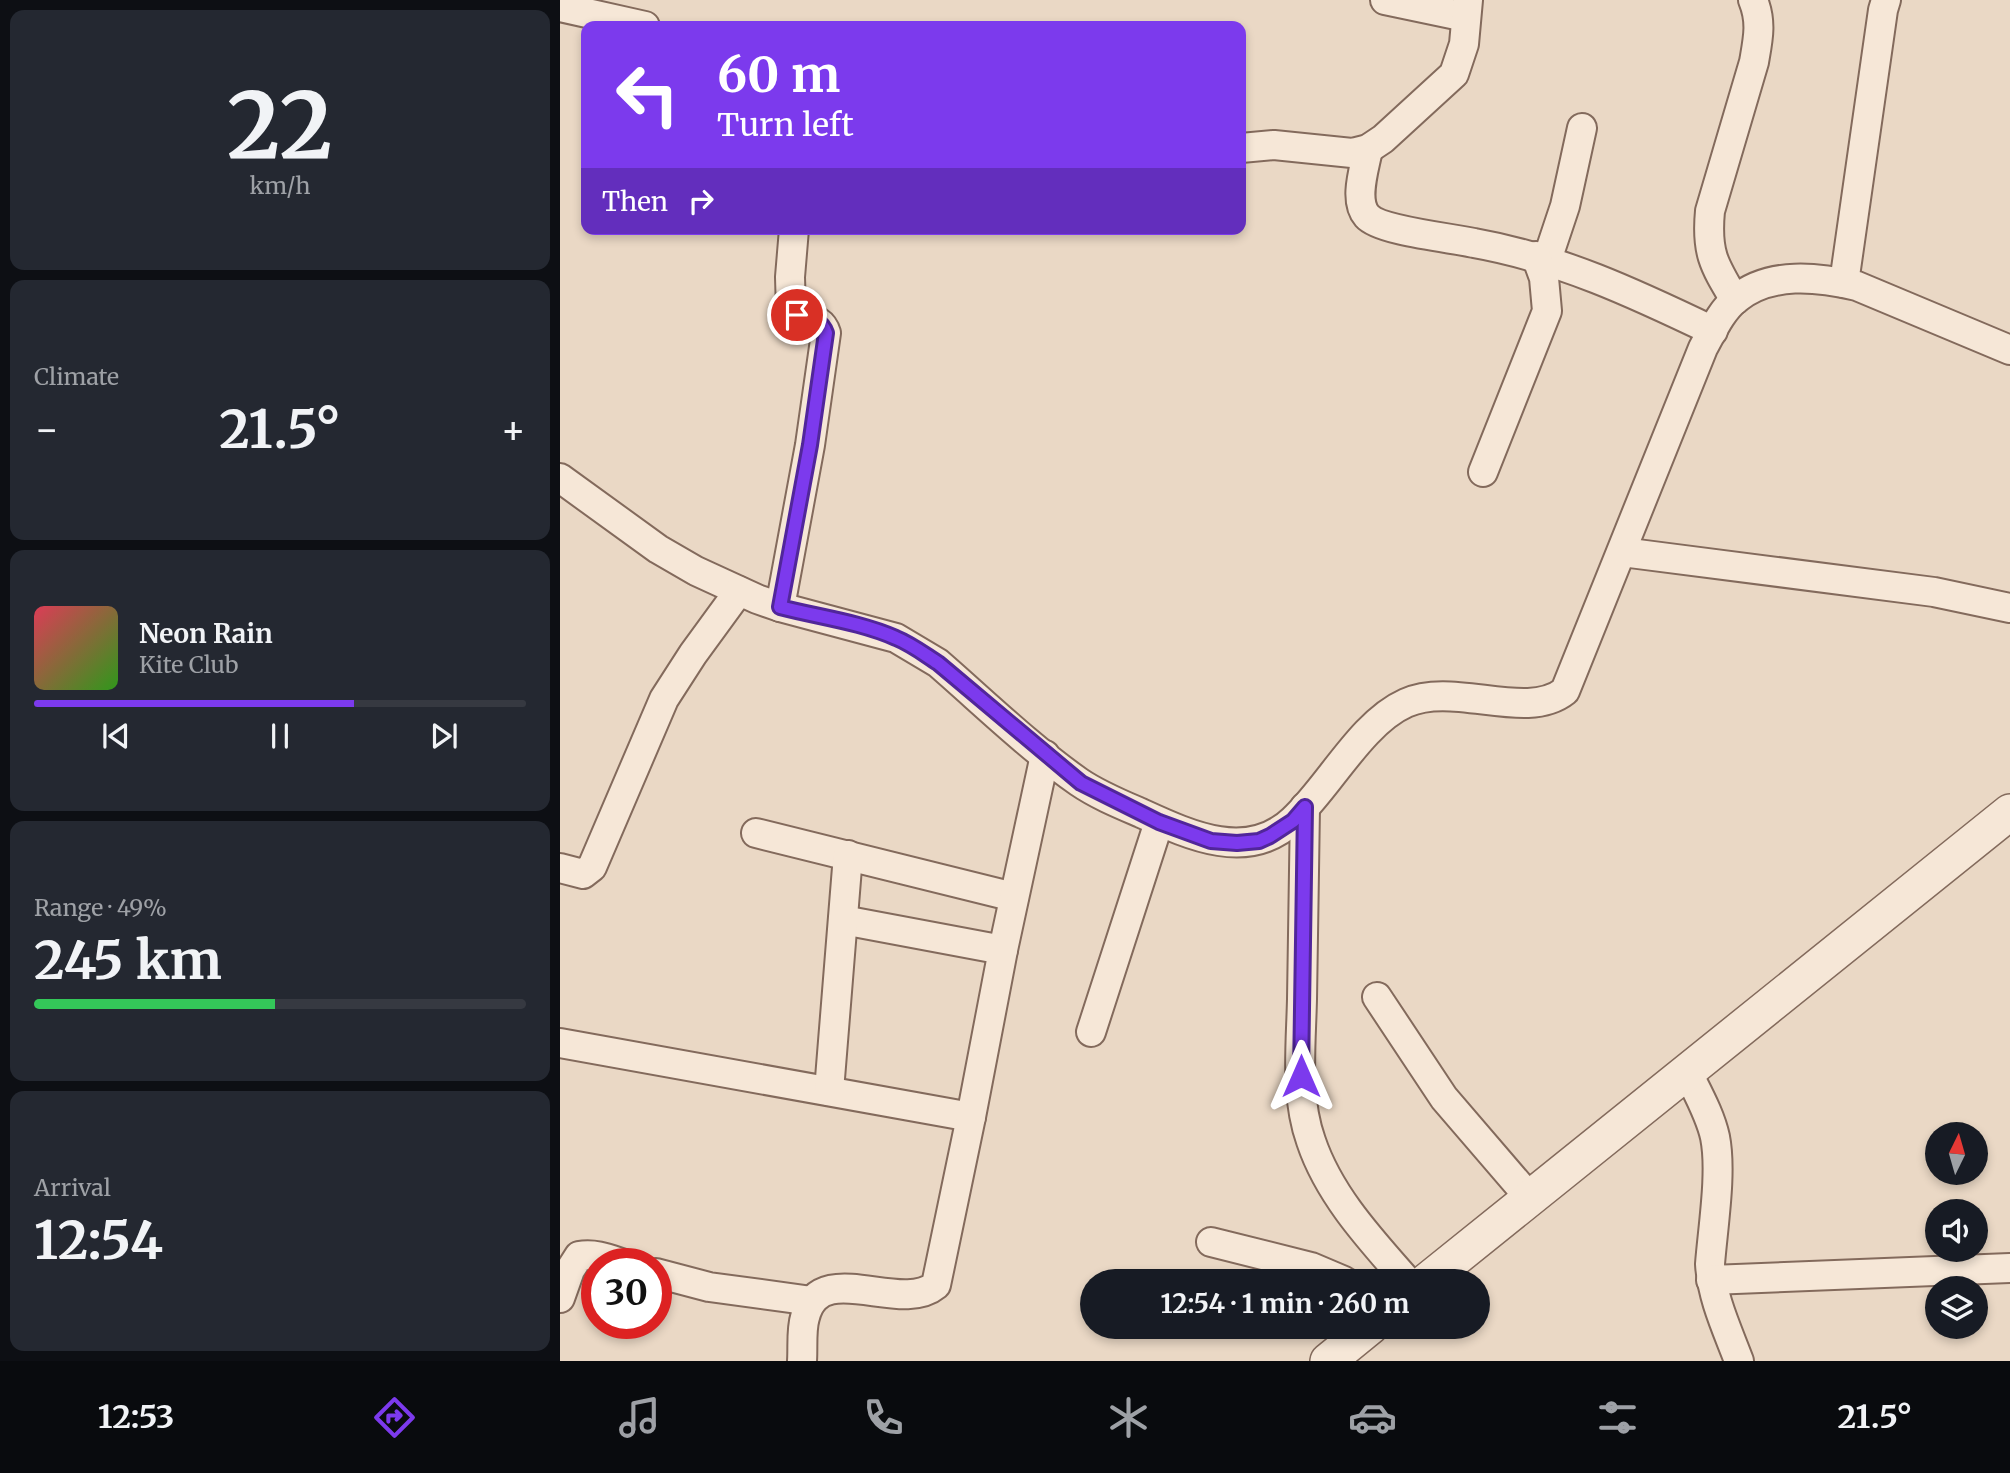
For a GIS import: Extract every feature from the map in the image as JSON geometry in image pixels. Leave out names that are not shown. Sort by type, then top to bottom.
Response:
[{"type":"street","points":[[1246,148],[1274,145],[1352,153],[1368,149],[1383,139],[1454,74],[1464,44],[1467,9],[1385,0]]},
{"type":"street","points":[[1735,300],[1713,263],[1708,230],[1710,211],[1759,37],[1760,23],[1753,0]]},
{"type":"street","points":[[1844,283],[1886,0]]},
{"type":"street","points":[[560,7],[623,21]]},
{"type":"street","points":[[1483,472],[1547,311],[1541,258],[1565,206],[1582,128]]},
{"type":"street","points":[[1368,149],[1361,191],[1361,207],[1368,218],[1392,227],[1541,258],[1618,286],[1713,331]]},
{"type":"street","points":[[780,607],[810,445],[826,333],[819,321],[791,311],[790,277],[794,235]]},
{"type":"street","points":[[560,478],[658,549],[739,591],[780,607],[874,630],[919,650],[938,663],[1045,755],[1101,795],[1159,822],[1211,841],[1237,843],[1259,841],[1293,821],[1380,719],[1406,703],[1420,697],[1447,696],[1534,703],[1554,700],[1565,691],[1703,348],[1735,300],[1753,288],[1805,277],[1857,286],[2010,350]]},
{"type":"street","points":[[1622,551],[1934,592],[2010,608]]},
{"type":"street","points":[[560,868],[578,874],[589,871],[592,867],[664,699],[687,662],[739,591]]},
{"type":"street","points":[[802,1361],[804,1317],[812,1301],[821,1292],[839,1288],[906,1295],[926,1293],[936,1285],[1045,755]]},
{"type":"street","points":[[1305,807],[1301,1051],[1304,1117],[1311,1144],[1342,1200],[1371,1241],[1396,1269]]},
{"type":"street","points":[[1442,1269],[2010,812]]},
{"type":"street","points":[[1091,1032],[1159,822]]},
{"type":"street","points":[[756,833],[1014,897]]},
{"type":"street","points":[[829,1091],[848,855]]},
{"type":"street","points":[[843,920],[1003,950]]},
{"type":"street","points":[[1377,997],[1444,1098],[1530,1198]]},
{"type":"street","points":[[560,1043],[971,1117]]},
{"type":"street","points":[[1687,1071],[1711,1121],[1715,1138],[1717,1157],[1711,1280],[1721,1317],[1739,1361]]},
{"type":"street","points":[[1212,1242],[1316,1269]]},
{"type":"street","points":[[560,1298],[570,1270],[581,1256]]},
{"type":"street","points":[[1711,1280],[2010,1268]]},
{"type":"street","points":[[672,1277],[709,1287],[812,1301]]},
{"type":"street","points":[[1328,1361],[1355,1339]]},
{"type":"route","points":[[797,315],[819,321],[826,333],[810,445],[780,607],[874,630],[919,650],[1081,783],[1159,822],[1211,841],[1259,841],[1293,821],[1305,807],[1301,1076]]}]
